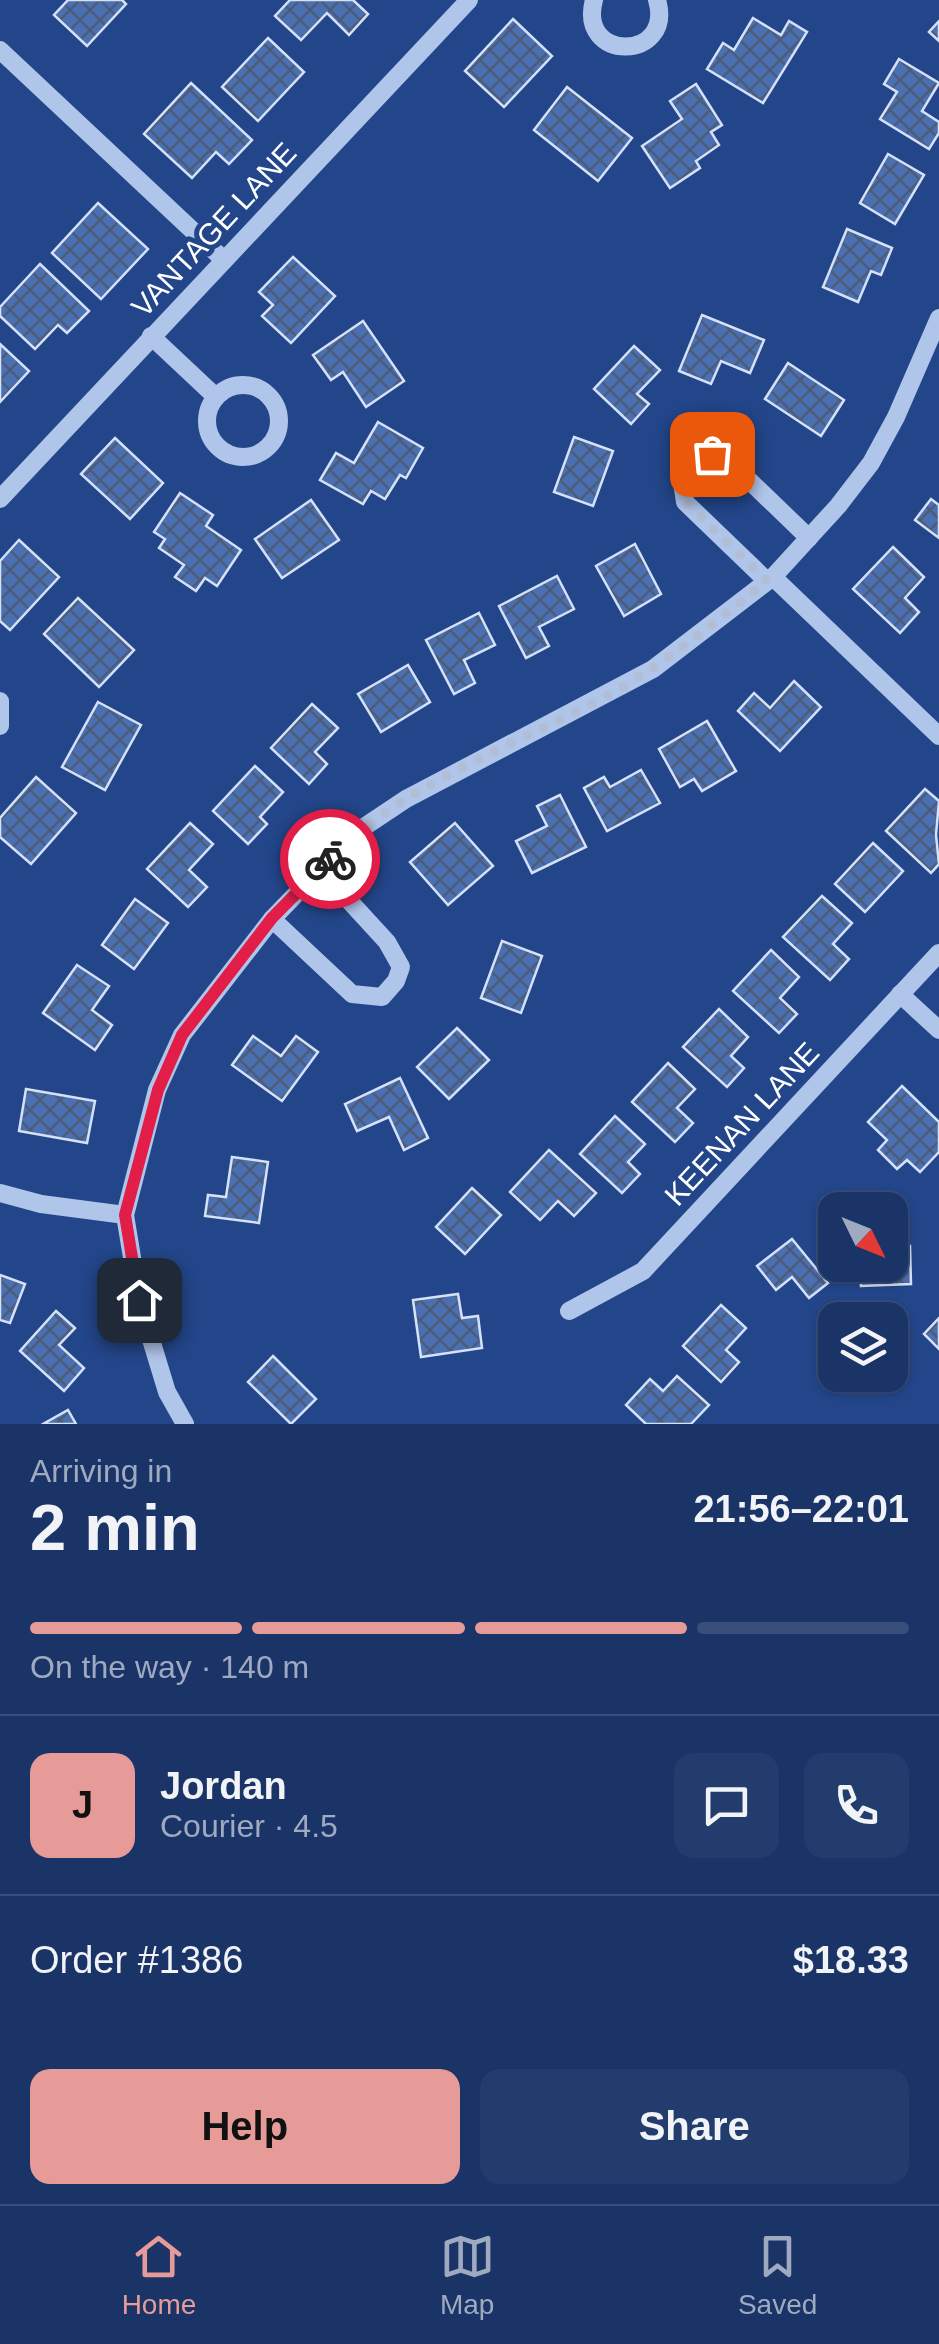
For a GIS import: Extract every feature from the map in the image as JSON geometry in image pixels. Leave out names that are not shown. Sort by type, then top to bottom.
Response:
[{"type":"street","name":"VANTAGE LANE","points":[[0,499],[469,0]]},
{"type":"street","points":[[594,0],[591,14],[599,34],[607,42],[628,48],[639,45],[656,29],[660,18],[658,0]]},
{"type":"street","points":[[0,50],[224,260]]},
{"type":"street","points":[[185,1424],[167,1392],[139,1300],[125,1215],[158,1090],[182,1035],[272,918],[355,834],[406,799],[653,670],[770,579],[838,506],[871,463],[896,417],[939,318]]},
{"type":"street","points":[[151,336],[216,397]]},
{"type":"street","points":[[246,384],[267,394],[279,413],[277,436],[271,445],[248,457],[224,452],[208,432],[209,408],[216,397],[224,389],[246,384]]},
{"type":"street","points":[[809,538],[727,459],[712,454],[699,456],[680,476],[685,502],[939,736]]},
{"type":"street","points":[[0,701],[0,726]]},
{"type":"street","points":[[272,918],[352,994],[382,997],[396,981],[401,967],[387,942],[320,869]]},
{"type":"street","name":"KEENAN LANE","points":[[569,1311],[642,1272],[939,952]]},
{"type":"street","points":[[900,994],[939,1030]]},
{"type":"street","points":[[0,1193],[41,1204],[125,1215]]},
{"type":"building","points":[[68,0],[122,0],[126,4],[87,46],[54,15]]},
{"type":"building","points":[[290,0],[353,0],[368,14],[349,35],[327,13],[301,40],[275,16]]},
{"type":"building","points":[[753,18],[781,35],[789,21],[807,32],[763,103],[707,69],[723,43],[734,50]]},
{"type":"building","points":[[513,19],[552,56],[504,107],[465,71]]},
{"type":"building","points":[[939,21],[939,41],[929,32]]},
{"type":"building","points":[[268,38],[304,72],[258,121],[222,87]]},
{"type":"building","points":[[899,59],[939,83],[922,111],[939,122],[939,133],[929,149],[880,119],[897,92],[884,84]]},
{"type":"building","points":[[191,83],[252,140],[229,164],[216,152],[192,178],[144,134]]},
{"type":"building","points":[[696,84],[722,125],[711,132],[719,145],[696,161],[700,168],[670,188],[642,146],[682,119],[670,101]]},
{"type":"building","points":[[567,87],[632,138],[598,181],[534,130]]},
{"type":"building","points":[[888,154],[924,175],[895,224],[860,203]]},
{"type":"building","points":[[98,203],[148,249],[101,299],[52,253]]},
{"type":"building","points":[[847,229],[892,248],[881,275],[871,271],[858,302],[823,287]]},
{"type":"building","points":[[293,257],[335,296],[291,343],[262,316],[273,305],[259,292]]},
{"type":"building","points":[[40,264],[89,311],[67,333],[58,325],[35,349],[0,316],[0,307]]},
{"type":"building","points":[[702,315],[764,340],[750,373],[721,361],[711,384],[679,371]]},
{"type":"building","points":[[363,321],[404,381],[366,407],[343,372],[331,380],[313,355]]},
{"type":"building","points":[[0,344],[29,371],[0,402]]},
{"type":"building","points":[[634,346],[660,370],[637,394],[649,404],[631,424],[594,389]]},
{"type":"building","points":[[788,363],[844,400],[821,436],[765,399]]},
{"type":"building","points":[[378,422],[423,448],[406,478],[400,475],[385,499],[371,491],[363,504],[320,480],[336,453],[354,463]]},
{"type":"building","points":[[574,437],[613,451],[593,506],[554,492]]},
{"type":"building","points":[[115,438],[163,483],[130,519],[81,474]]},
{"type":"building","points":[[180,493],[213,515],[206,526],[241,550],[217,586],[205,578],[196,591],[175,577],[184,565],[159,548],[165,539],[154,532]]},
{"type":"building","points":[[931,499],[939,505],[939,538],[915,520]]},
{"type":"building","points":[[311,500],[339,540],[282,578],[255,539]]},
{"type":"building","points":[[19,540],[59,577],[10,630],[0,621],[0,561]]},
{"type":"building","points":[[635,544],[661,594],[624,616],[596,566]]},
{"type":"building","points":[[893,547],[924,577],[905,598],[919,612],[900,633],[853,589]]},
{"type":"building","points":[[557,576],[574,609],[539,627],[549,646],[526,658],[499,606]]},
{"type":"building","points":[[78,598],[134,650],[99,687],[44,634]]},
{"type":"building","points":[[479,613],[495,645],[464,660],[475,683],[454,694],[426,640]]},
{"type":"building","points":[[408,665],[430,702],[381,732],[358,694]]},
{"type":"building","points":[[794,681],[821,707],[780,751],[738,711],[754,693],[770,708]]},
{"type":"building","points":[[98,702],[141,725],[105,790],[62,767]]},
{"type":"building","points":[[312,704],[338,728],[315,752],[327,764],[309,784],[271,748]]},
{"type":"building","points":[[707,721],[736,771],[702,791],[694,779],[680,787],[659,749]]},
{"type":"building","points":[[255,766],[283,792],[260,817],[267,824],[248,844],[213,811]]},
{"type":"building","points":[[641,770],[660,803],[607,831],[584,788],[604,777],[610,787]]},
{"type":"building","points":[[36,777],[76,813],[31,864],[0,837],[0,818]]},
{"type":"building","points":[[925,789],[939,801],[939,864],[931,873],[886,831]]},
{"type":"building","points":[[560,795],[586,847],[532,873],[516,841],[547,826],[537,806]]},
{"type":"building","points":[[190,823],[213,844],[189,870],[207,887],[188,907],[147,869]]},
{"type":"building","points":[[455,823],[493,866],[448,905],[410,862]]},
{"type":"building","points":[[873,843],[903,871],[865,912],[835,884]]},
{"type":"building","points":[[822,896],[852,923],[833,944],[849,959],[830,980],[783,937]]},
{"type":"building","points":[[135,899],[168,923],[134,969],[102,945]]},
{"type":"building","points":[[502,941],[542,956],[521,1013],[481,998]]},
{"type":"building","points":[[771,950],[799,977],[780,998],[797,1014],[779,1033],[733,991]]},
{"type":"building","points":[[77,965],[109,986],[92,1010],[112,1025],[95,1050],[43,1013]]},
{"type":"building","points":[[719,1009],[748,1037],[731,1056],[744,1068],[727,1087],[683,1047]]},
{"type":"building","points":[[457,1028],[489,1060],[449,1099],[417,1067]]},
{"type":"building","points":[[253,1036],[281,1056],[296,1036],[318,1052],[282,1101],[232,1065]]},
{"type":"building","points":[[668,1063],[695,1089],[677,1108],[693,1123],[675,1142],[632,1102]]},
{"type":"building","points":[[400,1078],[428,1138],[404,1150],[389,1117],[357,1131],[345,1104]]},
{"type":"building","points":[[902,1086],[939,1122],[939,1152],[920,1172],[907,1160],[897,1169],[878,1150],[887,1140],[868,1122]]},
{"type":"building","points":[[26,1089],[95,1101],[87,1143],[19,1131]]},
{"type":"building","points":[[615,1116],[645,1144],[628,1162],[640,1174],[622,1193],[580,1154]]},
{"type":"building","points":[[549,1150],[596,1193],[574,1216],[558,1201],[540,1220],[510,1192]]},
{"type":"building","points":[[232,1157],[268,1162],[259,1223],[205,1216],[208,1195],[226,1197]]},
{"type":"building","points":[[472,1188],[501,1215],[465,1254],[436,1227]]},
{"type":"building","points":[[792,1239],[818,1271],[818,1282],[828,1283],[809,1298],[792,1277],[776,1290],[757,1266]]},
{"type":"building","points":[[908,1246],[911,1284],[861,1286],[861,1282],[908,1282]]},
{"type":"building","points":[[0,1275],[25,1284],[10,1323],[0,1320]]},
{"type":"building","points":[[458,1294],[462,1318],[478,1316],[482,1348],[421,1357],[413,1300]]},
{"type":"building","points":[[721,1305],[746,1328],[726,1350],[739,1362],[721,1382],[683,1346]]},
{"type":"building","points":[[56,1311],[75,1328],[59,1345],[84,1368],[64,1391],[20,1351]]},
{"type":"building","points":[[939,1318],[939,1349],[924,1334]]},
{"type":"building","points":[[273,1356],[316,1399],[291,1424],[248,1382]]},
{"type":"building","points":[[677,1376],[709,1405],[691,1424],[646,1424],[626,1405],[650,1379],[663,1391]]},
{"type":"building","points":[[68,1410],[76,1424],[43,1424]]},
{"type":"way so far","points":[[330,859],[355,834],[406,799],[653,670],[767,581],[685,502],[680,476],[699,456],[712,454]]},
{"type":"route","points":[[139,1300],[125,1215],[158,1090],[182,1035],[272,918],[330,859]]}]
